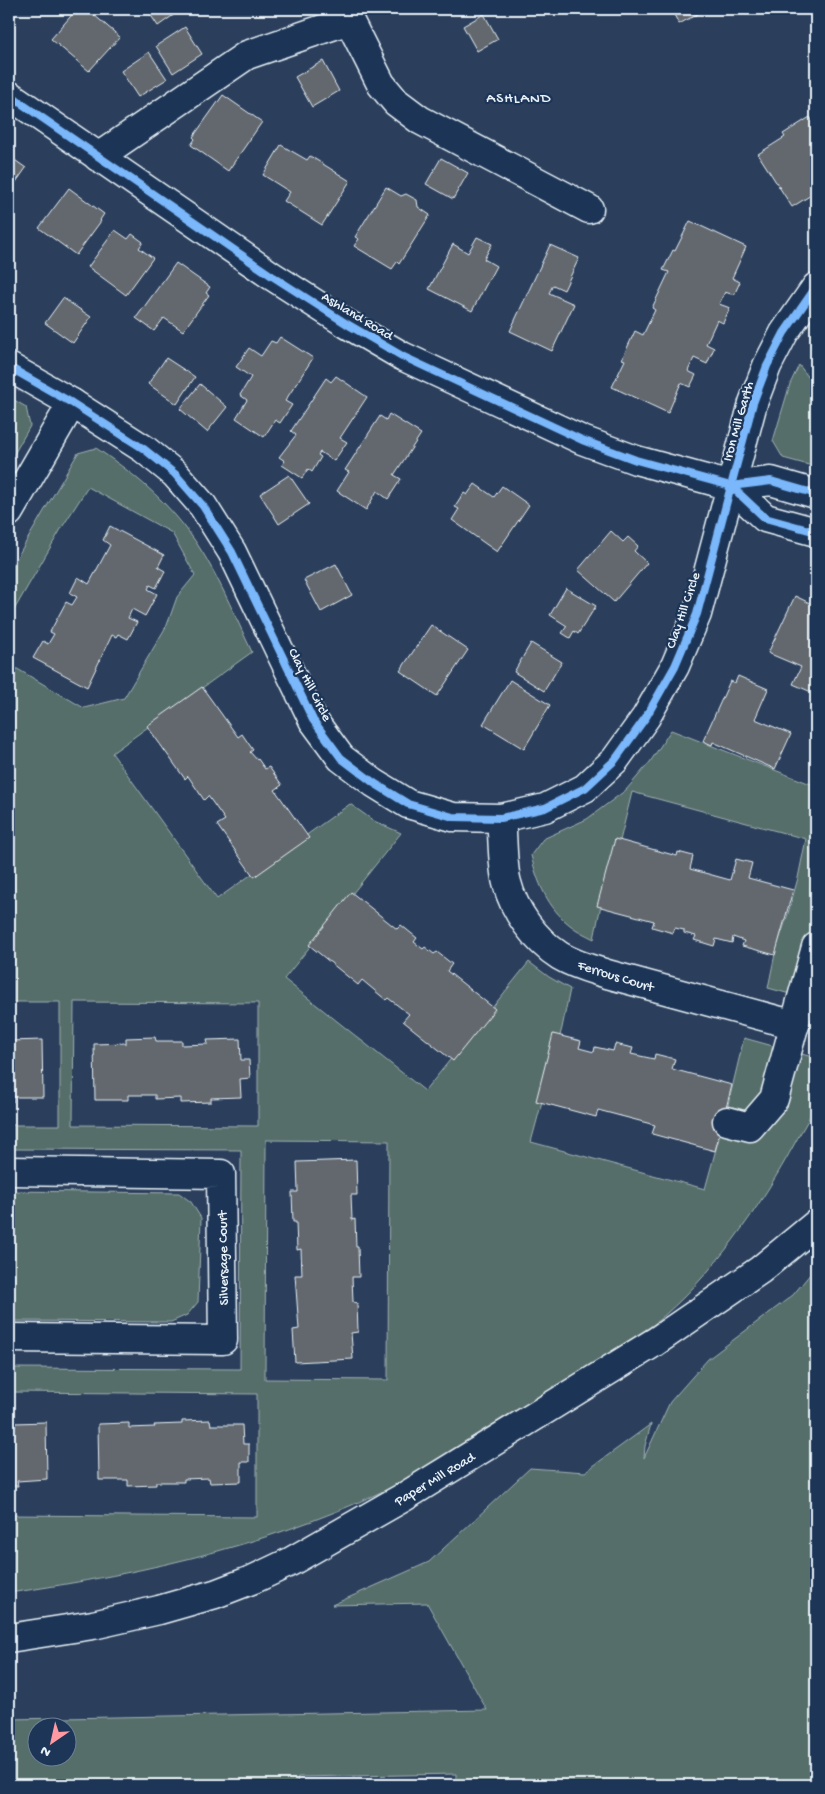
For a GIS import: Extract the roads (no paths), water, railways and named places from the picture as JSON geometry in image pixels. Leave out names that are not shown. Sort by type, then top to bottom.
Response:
[{"type":"street","points":[[98,157],[247,55],[349,20],[381,84],[402,106],[420,120],[589,208]]},
{"type":"street","name":"Ashland Road","points":[[9,95],[272,276],[346,324],[402,356],[582,440],[636,460],[731,486],[771,481],[816,494]]},
{"type":"street","name":"Iron Mill Garth","points":[[731,486],[753,403],[767,366],[784,333],[816,287]]},
{"type":"street","name":"Clay Hill Circle","points":[[9,367],[72,403],[144,449],[175,474],[203,506],[232,552],[313,720],[341,758],[374,783],[408,804],[453,817],[501,818],[545,808],[585,788],[615,760],[646,718],[675,666],[697,614],[731,486]]},
{"type":"street","points":[[9,512],[72,403]]},
{"type":"street","name":"Ashland Road","points":[[731,486],[765,518],[816,532]]},
{"type":"street","name":"Ferrous Court","points":[[501,818],[507,882],[519,913],[537,936],[560,955],[582,967],[795,1025]]},
{"type":"street","points":[[727,1121],[750,1127],[774,1099],[816,947]]},
{"type":"street","name":"Silversage Court","points":[[9,1171],[221,1174],[223,1340],[9,1338]]},
{"type":"street","name":"Paper Mill Road","points":[[9,1638],[92,1625],[168,1607],[215,1594],[254,1579],[290,1562],[404,1497],[655,1342],[760,1270],[816,1224]]},
{"type":"district","name":"ASHLAND","points":[[519,97]]}]
